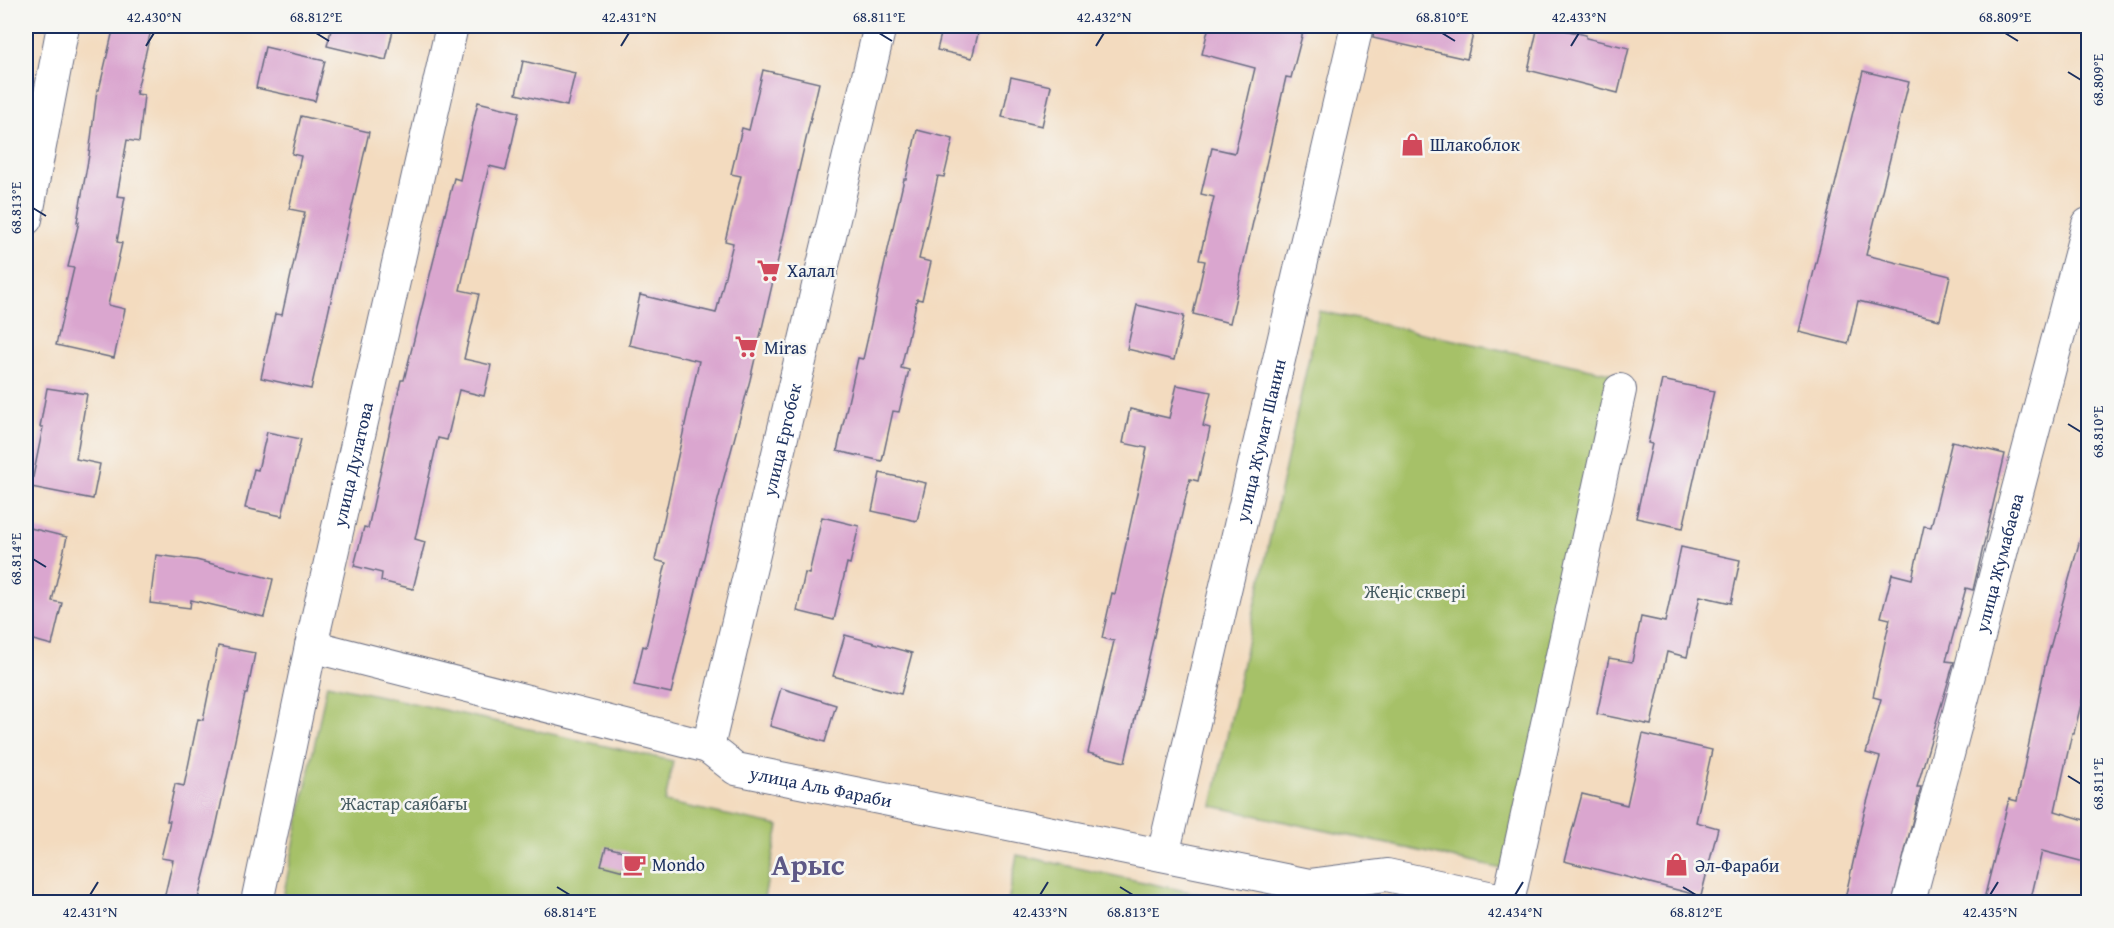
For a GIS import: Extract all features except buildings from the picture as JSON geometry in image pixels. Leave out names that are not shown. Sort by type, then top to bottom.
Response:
[{"type":"street","points":[[26,219],[63,26]]},
{"type":"street","name":"улица Дулатова","points":[[257,903],[311,646],[452,26]]},
{"type":"street","name":"улица Ергобек","points":[[708,747],[880,26]]},
{"type":"street","name":"улица Жумат Шанин","points":[[1163,855],[1357,26]]},
{"type":"street","name":"улица Жумабаева","points":[[1909,903],[2088,224]]},
{"type":"street","points":[[1510,902],[1620,390]]},
{"type":"street","name":"улица Аль Фараби","points":[[311,646],[708,747],[736,769],[1163,855],[1345,903]]},
{"type":"street","name":"улица Аль Фараби","points":[[1307,894],[1387,875],[1510,902]]},
{"type":"green space","name":"Жеңіс сквері","points":[[1319,311],[1619,375],[1512,871],[1212,806]]},
{"type":"green space","name":"Жастар саябағы","points":[[327,684],[673,761],[665,802],[779,826],[763,902],[282,902]]},
{"type":"green space","points":[[1017,855],[1237,902],[1008,902]]},
{"type":"place","name":"Шлакоблок","points":[[1412,144]]},
{"type":"place","name":"Халал","points":[[769,270]]},
{"type":"place","name":"Miras","points":[[746,347]]},
{"type":"place","name":"Mondo","points":[[634,864]]},
{"type":"place","name":"Әл-Фараби","points":[[1677,865]]},
{"type":"district","name":"Арыс","points":[[808,864]]}]
